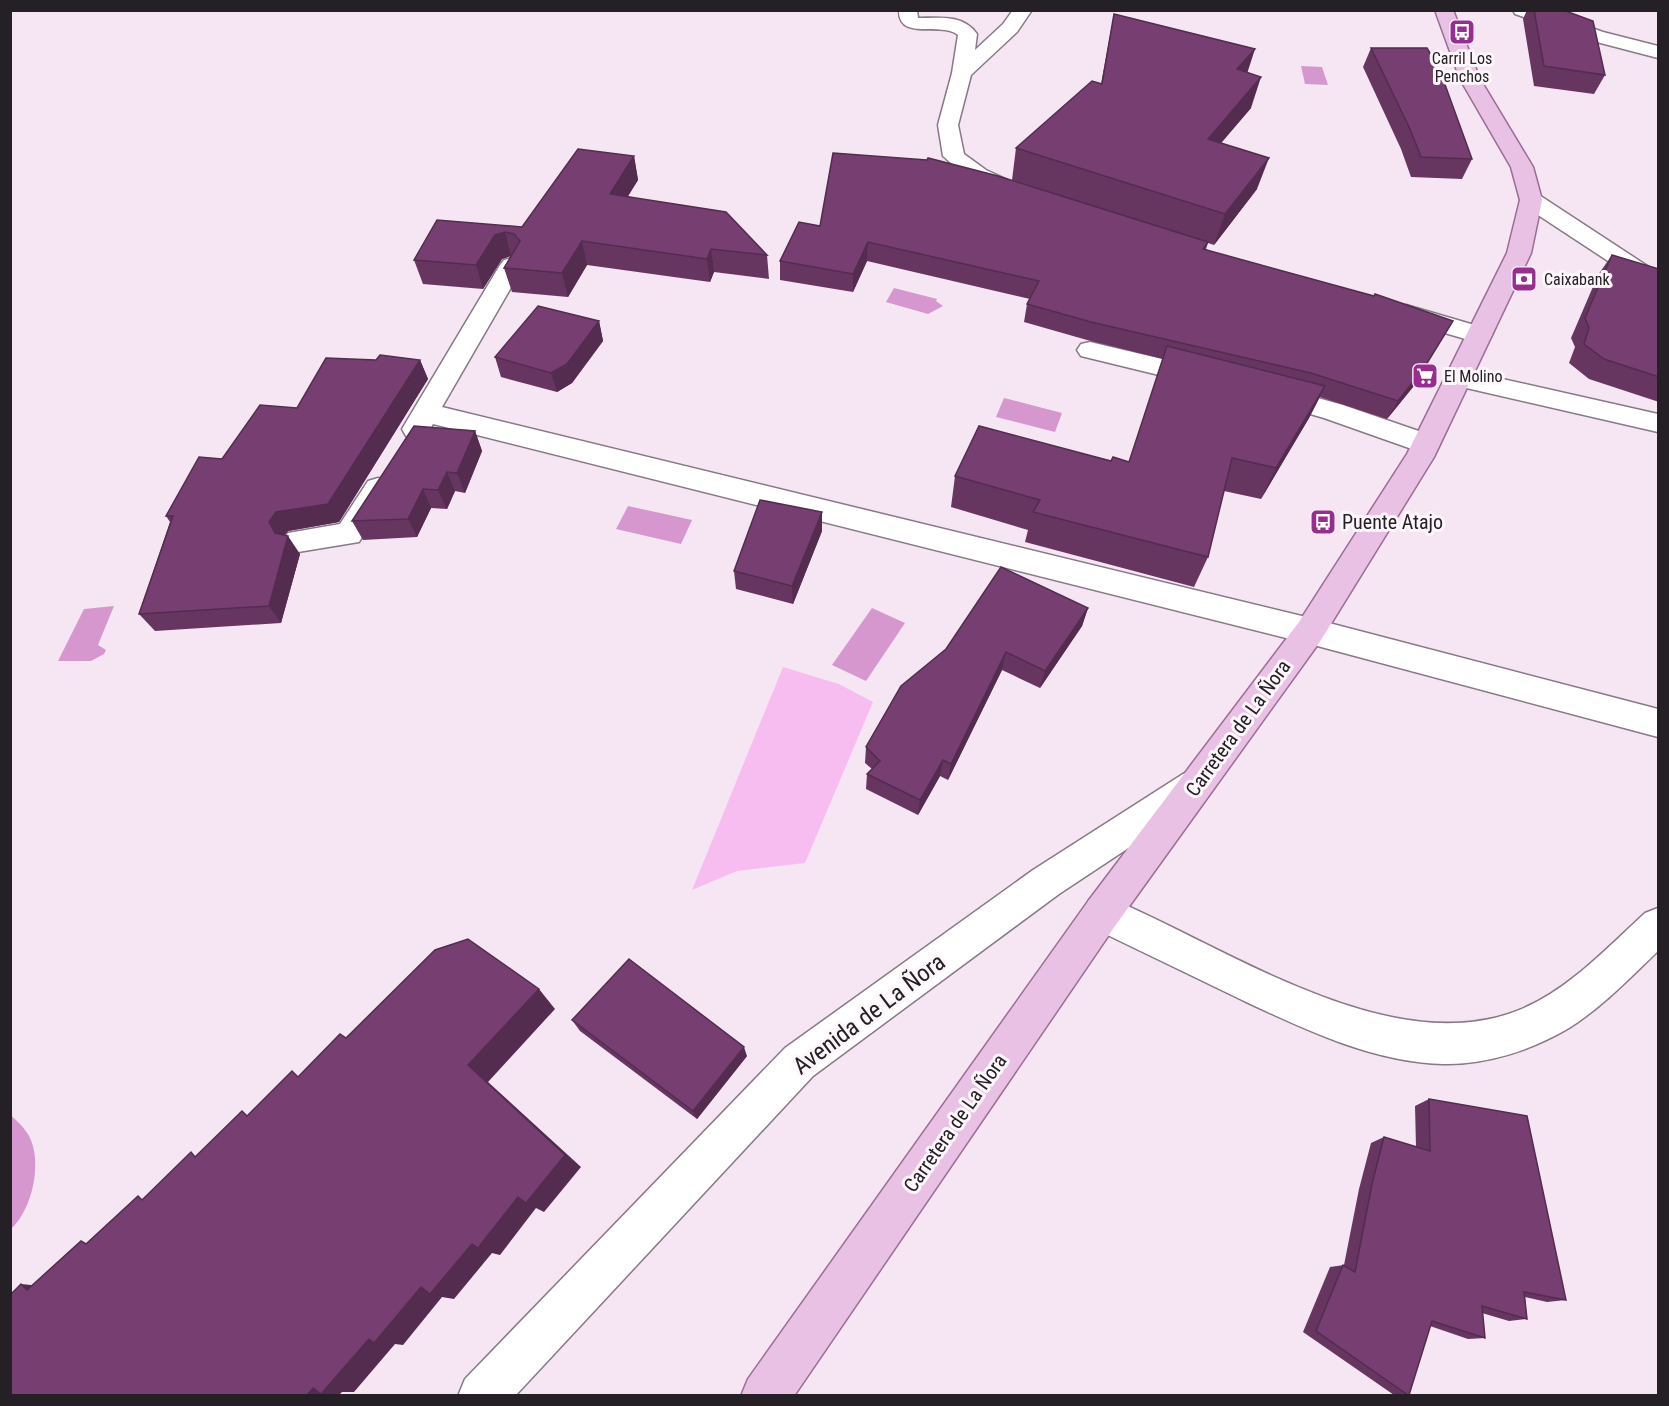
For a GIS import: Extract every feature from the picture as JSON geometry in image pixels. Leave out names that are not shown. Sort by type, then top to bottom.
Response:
[{"type":"main road","points":[[1444,10],[1470,79],[1522,166],[1532,200]]},
{"type":"main road","name":"Carretera de La Ñora","points":[[765,1395],[1102,912],[1310,631],[1420,457],[1519,253],[1532,200]]},
{"type":"street","points":[[908,10],[908,19],[911,22],[955,25],[985,35],[1016,19]]},
{"type":"street","points":[[1522,10],[1596,36],[1659,52]]},
{"type":"street","points":[[962,73],[1016,19]]},
{"type":"street","points":[[965,29],[968,34],[962,73],[948,125],[954,156],[978,175],[1009,190],[1031,197]]},
{"type":"street","points":[[1532,200],[1659,283]]},
{"type":"street","points":[[298,542],[349,534],[427,413],[512,265]]},
{"type":"street","points":[[1387,308],[1479,335]]},
{"type":"street","points":[[1090,350],[1333,411],[1426,444]]},
{"type":"street","points":[[1458,378],[1659,423]]},
{"type":"street","points":[[427,413],[1310,631],[1659,723]]},
{"type":"street","name":"Avenida de La Ñora","points":[[482,1395],[799,1062],[1046,882],[1197,784]]},
{"type":"street","points":[[1102,912],[1191,957],[1302,1007],[1370,1031],[1409,1041],[1444,1044],[1484,1040],[1539,1022],[1587,990],[1659,926]]},
{"type":"shaded area","points":[[1301,66],[1322,67],[1328,85],[1305,84]]},
{"type":"shaded area","points":[[894,288],[937,299],[936,301],[943,306],[928,314],[886,302]]},
{"type":"shaded area","points":[[1004,398],[1062,413],[1055,432],[996,417]]},
{"type":"shaded area","points":[[628,506],[692,520],[681,544],[616,529]]},
{"type":"shaded area","points":[[114,606],[98,645],[106,650],[104,654],[91,661],[58,661],[84,609]]},
{"type":"shaded area","points":[[872,608],[905,623],[866,681],[832,665]]},
{"type":"shaded area","points":[[783,667],[839,684],[873,702],[805,863],[737,871],[692,890]]},
{"type":"shaded area","points":[[10,1115],[29,1136],[35,1159],[30,1198],[25,1210],[11,1229]]},
{"type":"building","points":[[1534,10],[1563,10],[1593,21],[1605,75],[1544,66]]},
{"type":"building","points":[[1114,14],[1255,49],[1237,69],[1261,77],[1208,139],[1269,158],[1225,214],[1016,148],[1092,81],[1102,84]]},
{"type":"building","points":[[1371,48],[1427,48],[1439,68],[1472,159],[1421,157]]},
{"type":"building","points":[[578,149],[634,156],[610,194],[726,212],[767,255],[711,249],[707,259],[582,241],[562,273],[504,268],[520,241],[514,234],[505,232],[495,235],[476,265],[414,260],[437,220],[522,227]]},
{"type":"building","points":[[833,153],[927,160],[928,158],[998,176],[1208,242],[1203,249],[1374,296],[1375,294],[1453,321],[1424,368],[1398,401],[1311,373],[1091,322],[1027,304],[1039,281],[868,242],[853,274],[780,261],[799,222],[820,226]]},
{"type":"building","points":[[1612,255],[1659,269],[1659,377],[1604,359],[1584,344],[1589,328],[1585,318]]},
{"type":"building","points":[[538,306],[599,321],[567,364],[551,373],[495,357]]},
{"type":"building","points":[[1167,346],[1325,386],[1276,468],[1232,458],[1208,557],[1033,512],[1040,500],[955,476],[979,426],[1111,461],[1113,457],[1129,462]]},
{"type":"building","points":[[380,355],[420,360],[328,504],[276,512],[269,522],[275,533],[288,536],[269,606],[139,614],[173,516],[166,516],[199,457],[222,459],[260,405],[297,408],[326,358],[376,360]]},
{"type":"building","points":[[414,426],[475,431],[457,473],[447,472],[438,490],[423,489],[408,519],[352,521]]},
{"type":"building","points":[[760,500],[822,512],[792,586],[734,571]]},
{"type":"building","points":[[1001,567],[1088,608],[1045,671],[1006,652],[951,764],[943,760],[920,800],[867,774],[880,761],[866,747],[901,686],[946,649]]},
{"type":"building","points":[[468,939],[539,989],[468,1065],[565,1155],[526,1203],[518,1197],[478,1248],[472,1244],[430,1294],[421,1287],[374,1343],[369,1339],[321,1394],[313,1388],[307,1395],[10,1395],[10,1295],[21,1284],[27,1290],[81,1241],[86,1244],[138,1196],[142,1200],[191,1152],[195,1157],[242,1111],[247,1116],[292,1071],[298,1077],[340,1034],[346,1038],[435,950]]},
{"type":"building","points":[[629,959],[744,1047],[693,1111],[572,1020]]},
{"type":"building","points":[[1429,1099],[1527,1116],[1566,1300],[1524,1292],[1527,1319],[1482,1306],[1485,1338],[1432,1321],[1408,1395],[1316,1331],[1343,1265],[1355,1272],[1372,1184],[1384,1137],[1430,1151]]},
{"type":"place","name":"Carril Los Penchos","points":[[1462,32]]},
{"type":"place","name":"Caixabank","points":[[1524,279]]},
{"type":"place","name":"El Molino","points":[[1425,376]]},
{"type":"place","name":"Puente Atajo","points":[[1323,522]]}]
